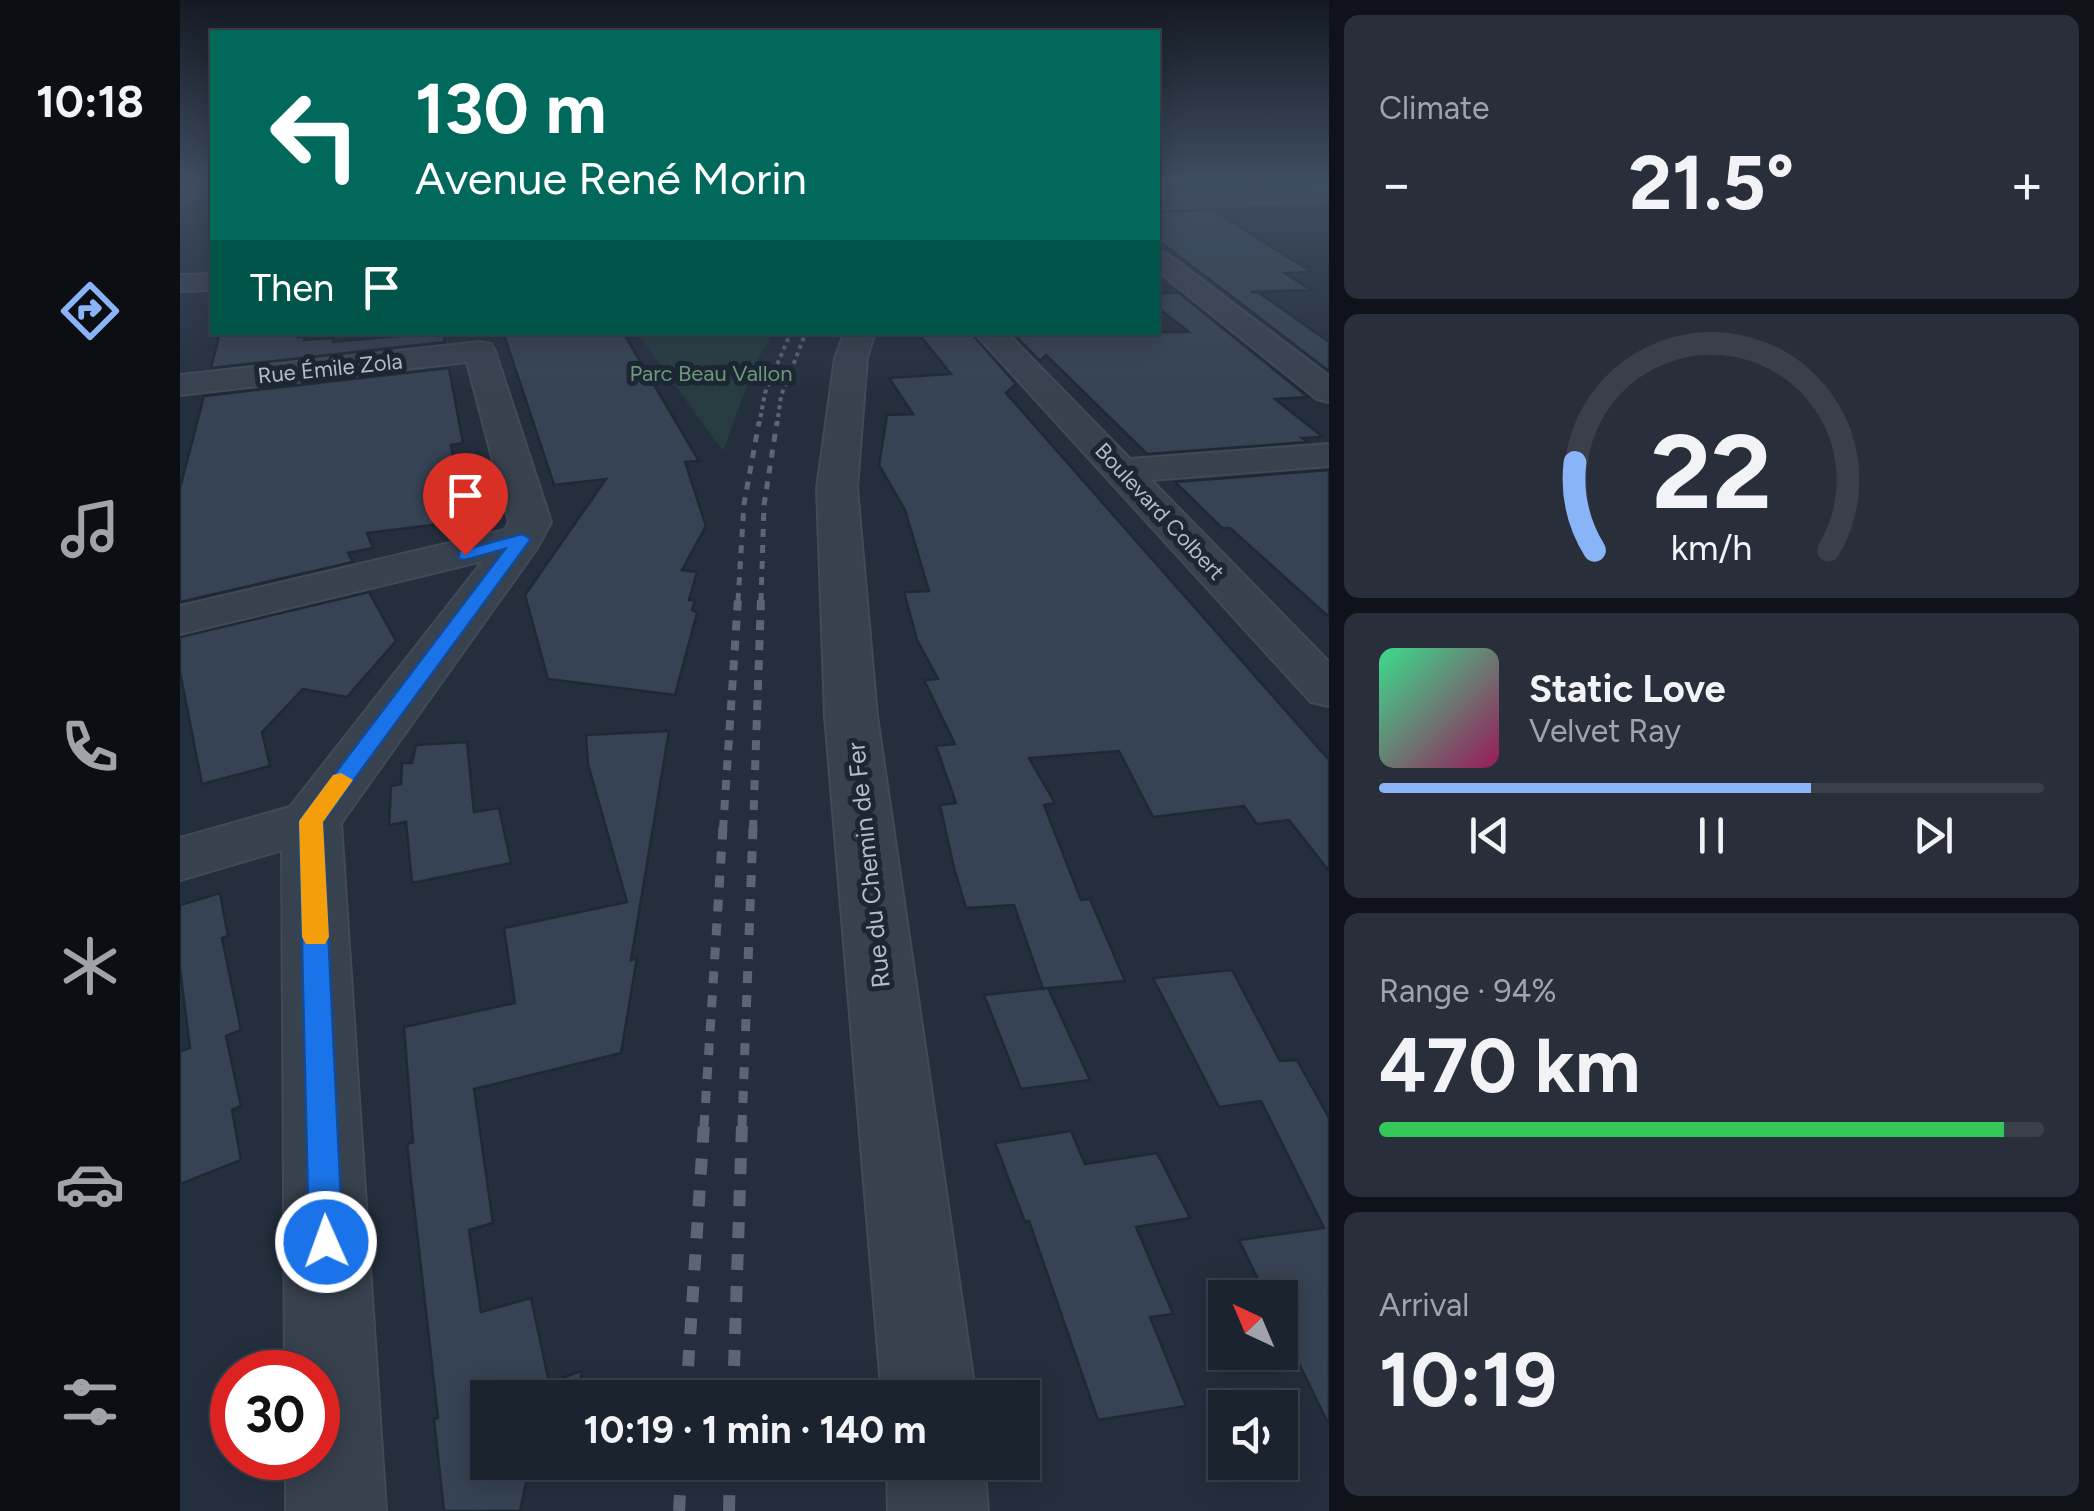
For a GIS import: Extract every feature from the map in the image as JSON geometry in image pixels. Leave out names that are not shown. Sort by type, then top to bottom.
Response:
[{"type":"street","points":[[1160,261],[1329,392]]},
{"type":"street","points":[[180,284],[210,282]]},
{"type":"street","name":"Rue du Chemin de Fer","points":[[859,335],[851,358],[837,488],[848,659],[927,1380]]},
{"type":"street","name":"Boulevard Colbert","points":[[992,335],[1329,691]]},
{"type":"street","name":"Rue Émile Zola","points":[[180,386],[480,351],[530,522],[522,539]]},
{"type":"street","points":[[1121,471],[1329,455]]},
{"type":"street","points":[[180,620],[522,539]]},
{"type":"street","points":[[180,859],[311,821],[522,539]]},
{"type":"street","points":[[311,821],[336,1511]]},
{"type":"street","points":[[935,1480],[938,1511]]},
{"type":"green space","name":"Parc Beau Vallon","points":[[638,335],[772,335],[754,366],[723,451]]},
{"type":"building","points":[[1176,254],[1282,254],[1312,272],[1285,273],[1311,290],[1251,292],[1258,292],[1329,342],[1329,371]]},
{"type":"building","points":[[1160,293],[1179,293],[1308,397],[1275,399],[1323,437],[1302,438],[1308,442],[1147,454],[1046,355],[1040,361],[1015,335],[1160,335],[1189,332],[1160,310]]},
{"type":"building","points":[[219,335],[298,335],[305,336],[304,340],[333,338],[333,342],[444,335],[445,342],[211,368]]},
{"type":"building","points":[[504,335],[625,335],[699,461],[685,462],[706,526],[682,570],[697,572],[689,600],[695,600],[692,610],[697,613],[675,695],[548,679],[525,595],[606,479],[554,485]]},
{"type":"building","points":[[919,335],[973,335],[1016,384],[1006,393],[1329,760],[1329,871],[1289,820],[1257,824],[1244,806],[1153,817],[1119,751],[1029,758],[1055,803],[1044,805],[1081,900],[1090,899],[1125,981],[1048,988],[1090,1080],[1021,1089],[984,995],[1043,989],[1014,905],[966,908],[940,805],[956,803],[936,746],[955,744],[924,680],[938,679],[917,640],[904,592],[929,591],[905,510],[879,465],[887,415],[913,414],[889,378],[951,374]]},
{"type":"building","points":[[449,368],[463,443],[451,445],[465,521],[367,533],[373,548],[348,553],[353,562],[180,602],[180,488],[204,396]]},
{"type":"building","points":[[1329,470],[1329,617],[1230,528],[1222,528],[1175,482]]},
{"type":"building","points":[[369,592],[396,641],[347,697],[303,689],[262,732],[270,766],[202,784],[180,672],[180,637]]},
{"type":"building","points":[[669,731],[631,960],[637,958],[621,1053],[474,1089],[493,1223],[469,1230],[481,1312],[531,1298],[549,1380],[470,1380],[470,1480],[526,1480],[520,1511],[444,1511],[434,1419],[438,1418],[407,1144],[413,1142],[404,1027],[515,1003],[504,928],[627,902],[588,764],[586,735]]},
{"type":"building","points":[[467,742],[474,812],[499,808],[511,863],[412,883],[406,822],[389,825],[391,786],[401,784],[402,763],[412,763],[416,745]]},
{"type":"building","points":[[220,893],[228,936],[222,938],[241,1030],[226,1036],[241,1106],[232,1110],[241,1160],[180,1184],[180,1051],[190,1048],[180,969],[180,905]]},
{"type":"building","points":[[1232,970],[1280,1061],[1297,1060],[1329,1118],[1329,1425],[1298,1362],[1298,1280],[1258,1280],[1239,1240],[1324,1228],[1261,1101],[1219,1107],[1153,978]]},
{"type":"building","points":[[1071,1131],[1085,1164],[1157,1153],[1190,1218],[1136,1227],[1173,1314],[1150,1317],[1186,1406],[1098,1420],[1029,1221],[1025,1222],[995,1143]]},
{"type":"building","points":[[582,1371],[581,1380],[555,1380]]},
{"type":"railway","points":[[759,425],[765,393],[790,335]]},
{"type":"railway","points":[[777,425],[781,396],[805,335]]},
{"type":"railway","points":[[738,601],[744,504],[759,422]]},
{"type":"railway","points":[[761,601],[764,505],[777,422]]},
{"type":"railway","points":[[723,830],[738,599]]},
{"type":"railway","points":[[753,830],[761,599]]},
{"type":"railway","points":[[704,1127],[723,827]]},
{"type":"railway","points":[[742,1127],[753,827]]},
{"type":"railway","points":[[687,1380],[704,1124]]},
{"type":"railway","points":[[734,1380],[742,1124]]},
{"type":"railway","points":[[679,1511],[681,1480]]},
{"type":"railway","points":[[729,1511],[730,1480]]},
{"type":"slow traffic","points":[[315,937],[311,821],[341,780]]},
{"type":"route","points":[[326,1242],[311,821],[522,539],[465,555]]}]
